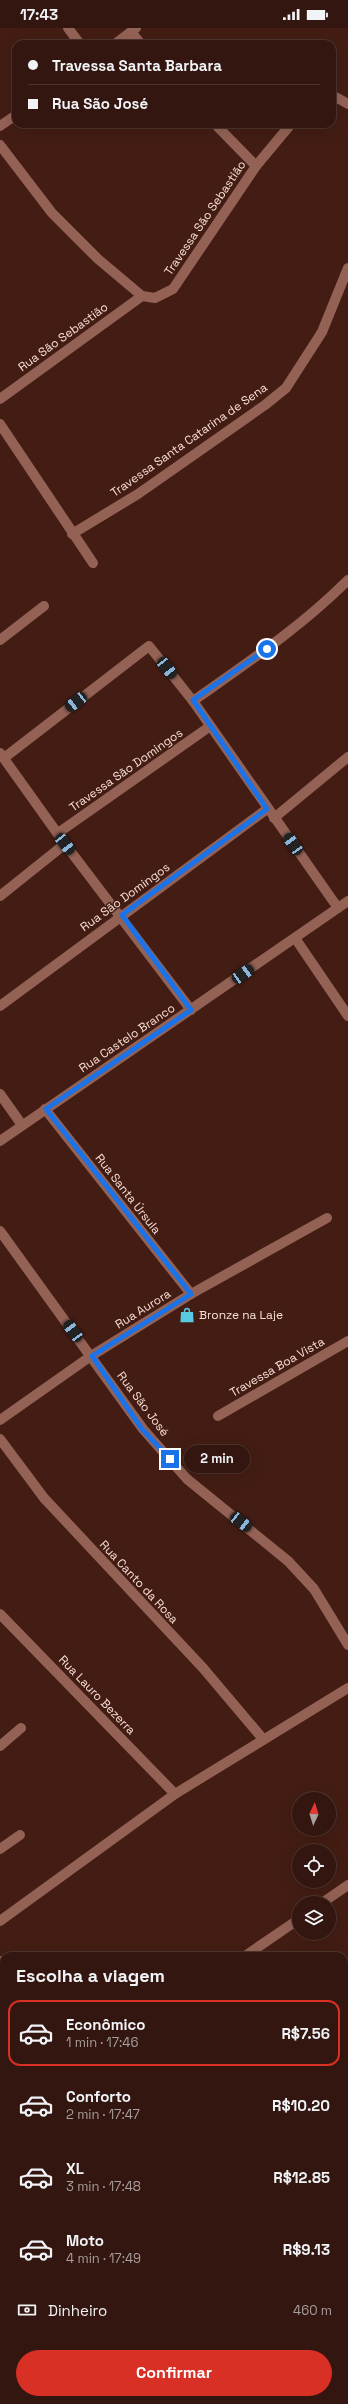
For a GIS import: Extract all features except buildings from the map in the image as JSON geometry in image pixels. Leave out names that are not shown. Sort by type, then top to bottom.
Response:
[{"type":"street","points":[[68,28],[77,40]]},
{"type":"street","points":[[120,40],[134,30],[140,40]]},
{"type":"street","points":[[336,96],[348,104]]},
{"type":"street","points":[[0,126],[12,118]]},
{"type":"street","points":[[219,128],[256,166]]},
{"type":"street","name":"Travessa São Sebastião","points":[[142,296],[155,298],[166,294],[173,289],[256,166],[289,128]]},
{"type":"street","points":[[0,145],[52,213],[98,259],[142,296]]},
{"type":"street","name":"Travessa Santa Catarina de Sena","points":[[72,534],[138,494],[265,405],[286,388],[322,332],[348,268]]},
{"type":"street","name":"Rua São Sebastião","points":[[0,399],[142,296]]},
{"type":"street","points":[[0,424],[72,534],[93,563]]},
{"type":"street","points":[[193,700],[292,632],[323,605],[348,580]]},
{"type":"street","points":[[0,640],[44,606]]},
{"type":"street","points":[[191,1010],[122,915],[65,844],[2,755],[149,646],[193,700],[267,809],[338,908]]},
{"type":"street","name":"Travessa São Domingos","points":[[58,833],[210,727]]},
{"type":"street","points":[[274,818],[348,757]]},
{"type":"street","name":"Rua São Domingos","points":[[0,1006],[267,809]]},
{"type":"street","points":[[0,896],[65,844]]},
{"type":"street","name":"Rua Castelo Branco","points":[[0,1141],[348,901]]},
{"type":"street","points":[[295,938],[348,1016]]},
{"type":"street","points":[[0,1094],[22,1125]]},
{"type":"street","name":"Rua Santa Úrsula","points":[[46,1109],[191,1294]]},
{"type":"street","name":"Rua Aurora","points":[[0,1420],[92,1356],[191,1294],[327,1218]]},
{"type":"street","name":"Rua São José","points":[[0,1231],[92,1356],[142,1429],[187,1479],[288,1561],[314,1589],[348,1645]]},
{"type":"street","name":"Travessa Boa Vista","points":[[218,1416],[348,1341]]},
{"type":"street","name":"Rua Canto da Rosa","points":[[0,1439],[44,1498],[203,1668],[263,1739]]},
{"type":"street","name":"Rua Lauro Bezerra","points":[[0,1614],[175,1794]]},
{"type":"street","points":[[0,1921],[175,1794],[348,1688]]},
{"type":"street","points":[[0,1746],[21,1728]]},
{"type":"street","points":[[0,1849],[20,1835]]},
{"type":"street","points":[[332,1896],[348,1885]]},
{"type":"street","points":[[251,1952],[292,1924]]},
{"type":"place","name":"Bronze na Laje","points":[[187,1315]]},
{"type":"route","points":[[170,1459],[142,1429],[92,1356],[191,1294],[46,1109],[191,1010],[122,915],[267,809],[193,700],[267,649]]}]
